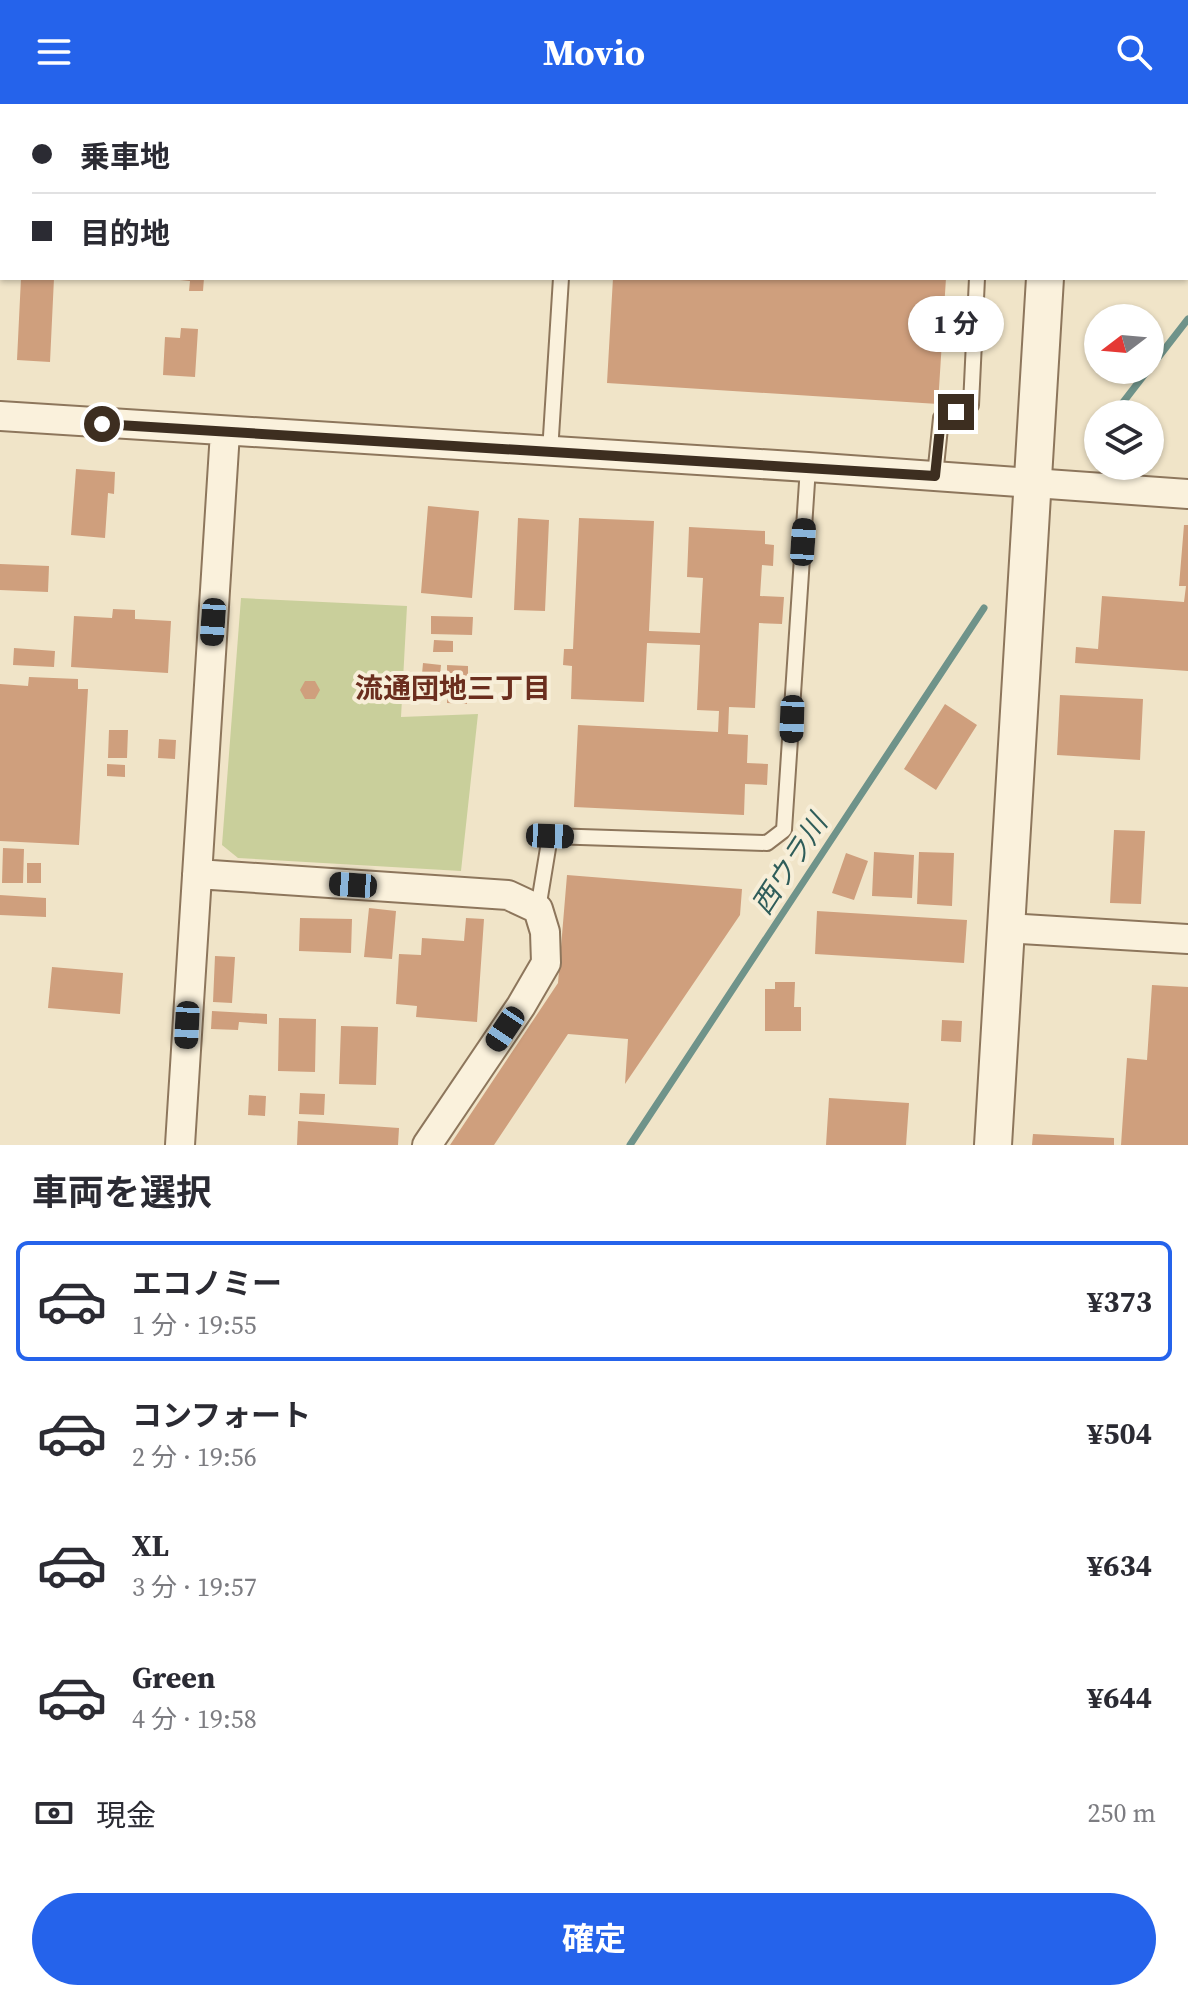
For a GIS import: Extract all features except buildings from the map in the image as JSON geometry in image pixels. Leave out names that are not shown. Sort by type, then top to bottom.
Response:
[{"type":"street","points":[[993,1145],[1045,280]]},
{"type":"street","points":[[0,416],[1188,494]]},
{"type":"street","points":[[180,1145],[225,432]]},
{"type":"street","points":[[197,874],[508,895],[538,909],[545,932],[546,963],[521,1006],[427,1145]]},
{"type":"street","points":[[1006,928],[1188,939]]},
{"type":"lane","points":[[550,452],[561,280]]},
{"type":"lane","points":[[935,476],[941,418],[971,405],[977,280]]},
{"type":"lane","points":[[538,909],[550,836],[767,843],[784,830],[808,467]]},
{"type":"green space","points":[[241,598],[407,606],[401,717],[478,714],[461,871],[238,858],[222,845]]},
{"type":"waterway","name":"西ウラ川","points":[[1164,350],[1188,319]]},
{"type":"waterway","name":"西ウラ川","points":[[1125,400],[1137,384]]},
{"type":"waterway","name":"西ウラ川","points":[[630,1145],[984,608]]},
{"type":"district","name":"流通団地三丁目","points":[[453,688]]},
{"type":"route","points":[[102,424],[935,476],[941,418],[956,412]]}]
